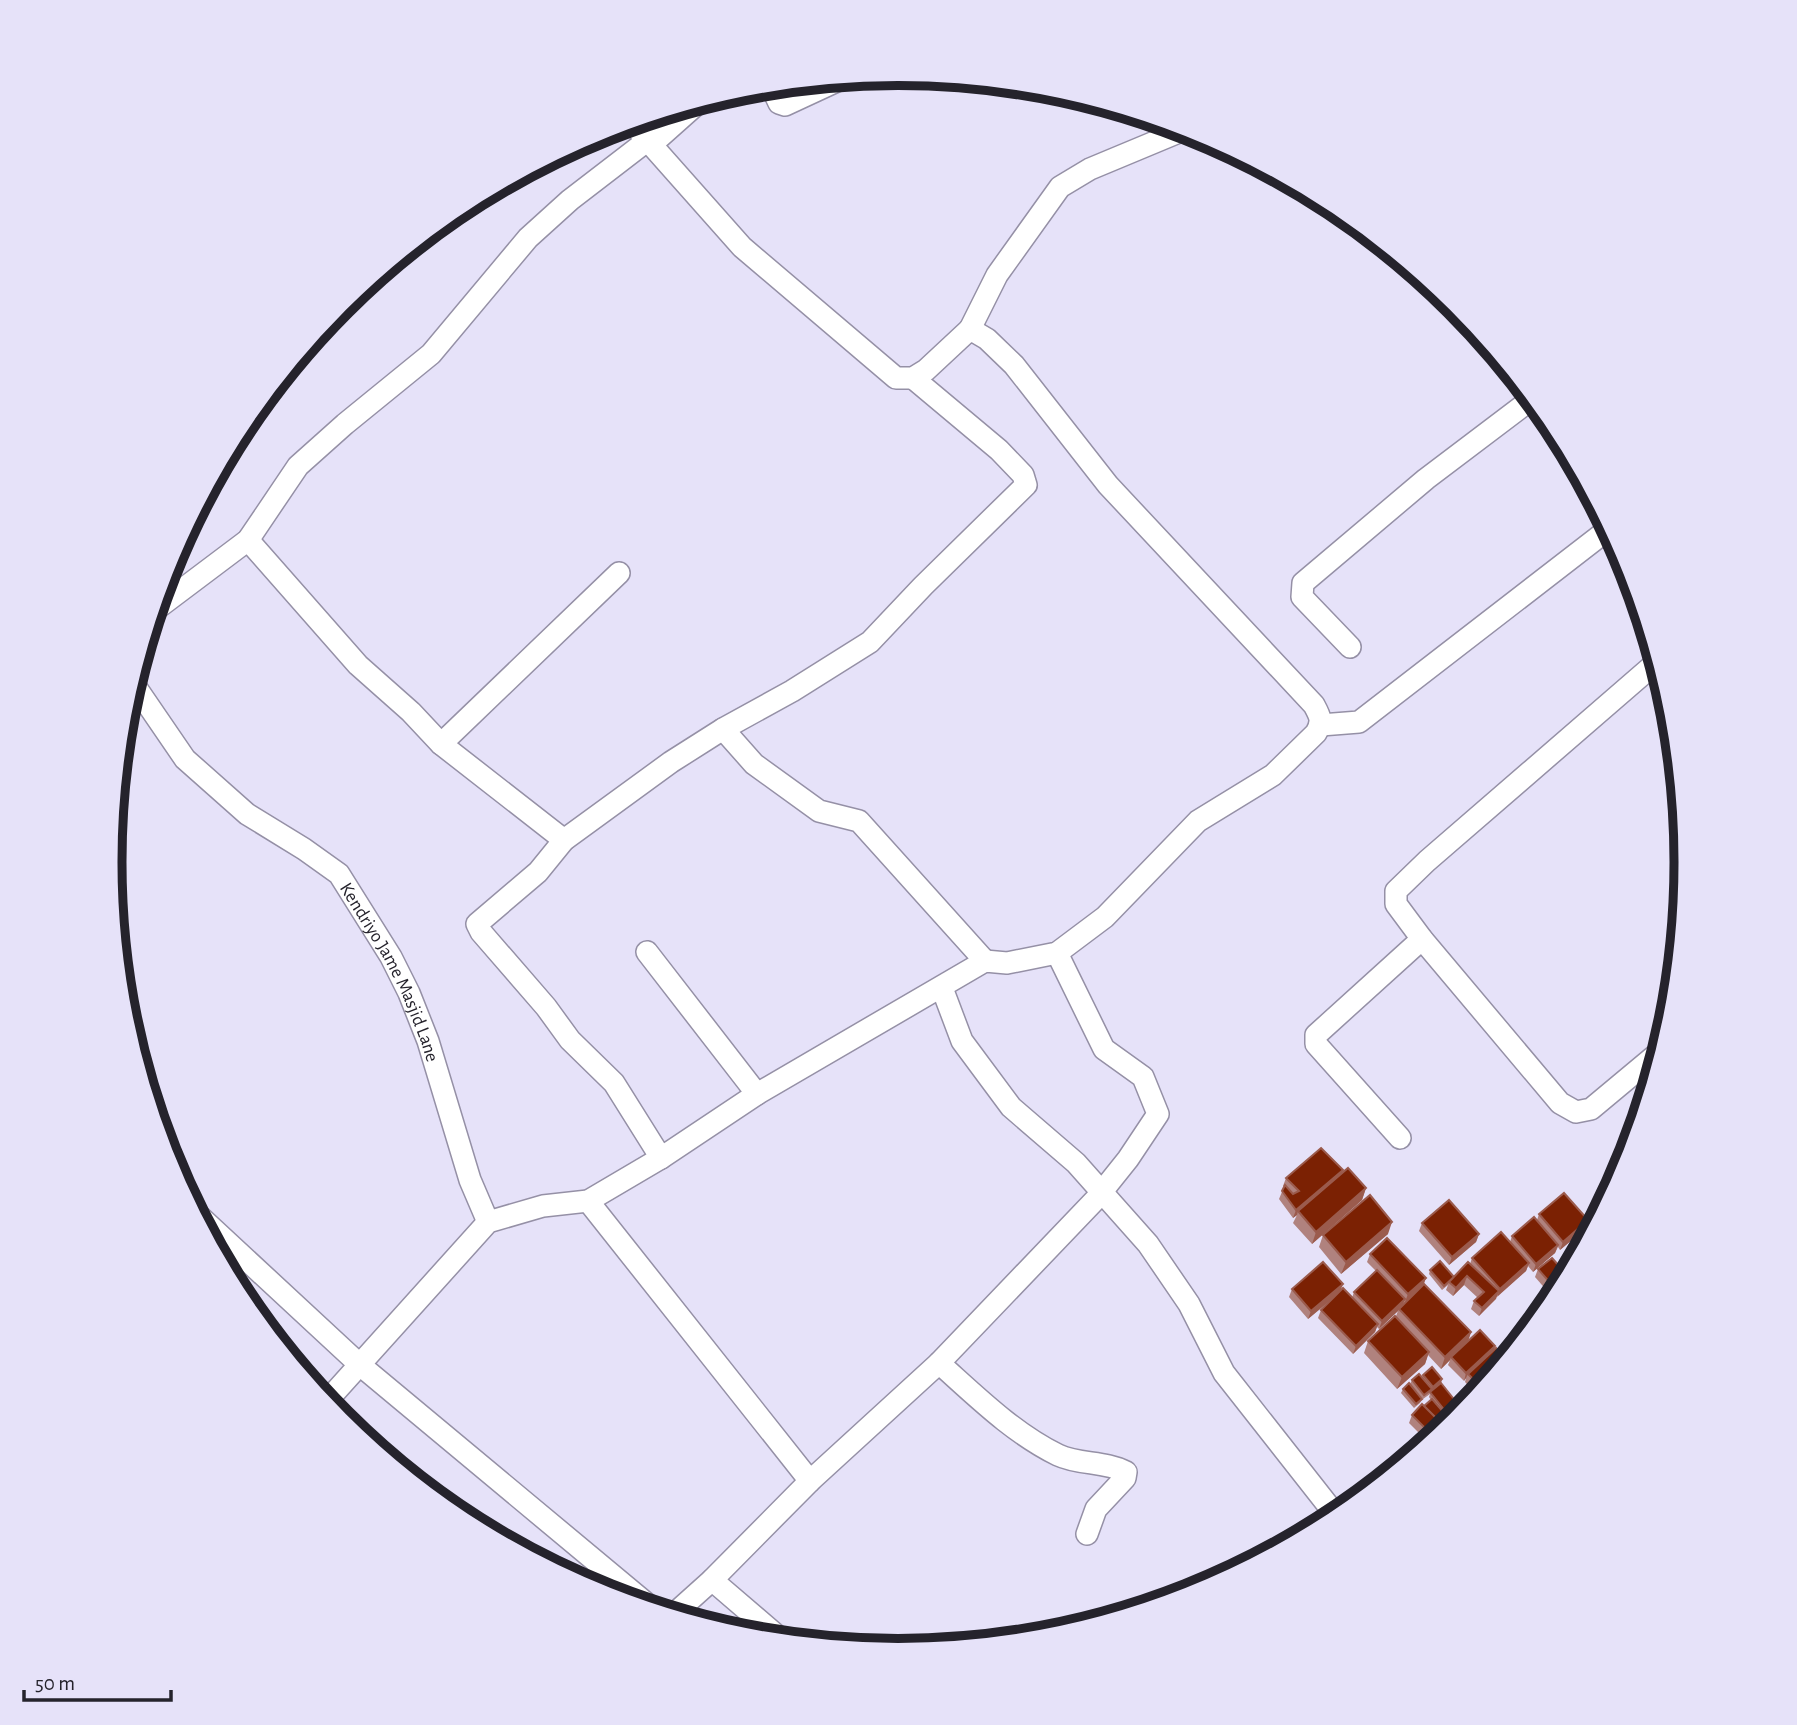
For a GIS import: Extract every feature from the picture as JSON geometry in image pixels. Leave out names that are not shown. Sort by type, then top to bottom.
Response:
[{"type":"street","points":[[776,96],[779,103],[785,105],[817,90]]},
{"type":"street","points":[[168,600],[248,540],[298,466],[431,354],[536,230],[570,200],[681,117]]},
{"type":"street","points":[[639,131],[743,247],[896,378],[913,378],[926,370],[970,329],[998,275],[1060,187],[1090,169],[1171,135]]},
{"type":"street","points":[[333,1394],[488,1222],[543,1206],[589,1201],[661,1158],[757,1094],[985,961],[1007,963],[1057,953],[1105,917],[1198,821],[1273,775],[1321,725],[1321,716],[1314,705],[1108,485],[1014,365],[987,339],[970,329]]},
{"type":"street","points":[[661,1158],[614,1083],[570,1040],[477,924],[538,872],[565,840],[671,762],[870,642],[1026,485],[1023,475],[999,450],[913,378]]},
{"type":"street","points":[[1350,647],[1303,597],[1303,583],[1426,479],[1525,404]]},
{"type":"street","points":[[1321,725],[1359,722],[1602,534]]},
{"type":"street","points":[[248,540],[358,665],[411,712],[441,744],[565,840]]},
{"type":"street","points":[[441,744],[618,573]]},
{"type":"street","points":[[1650,668],[1396,891],[1396,904],[1422,939],[1560,1103],[1576,1112],[1591,1109],[1650,1060]]},
{"type":"street","name":"Kendriyo Jame Masjid Lane","points":[[141,695],[185,759],[247,814],[339,874],[391,957],[409,993],[428,1041],[470,1180],[488,1222]]},
{"type":"street","points":[[723,729],[754,764],[820,811],[859,821],[985,961]]},
{"type":"street","points":[[1399,1138],[1316,1044],[1316,1035],[1422,939]]},
{"type":"street","points":[[647,952],[757,1094]]},
{"type":"street","points":[[681,1608],[810,1481],[939,1363],[1101,1192],[1128,1159],[1158,1114],[1143,1077],[1104,1049],[1057,953]]},
{"type":"street","points":[[942,988],[962,1041],[1011,1107],[1076,1163],[1148,1244],[1189,1304],[1224,1373],[1330,1508]]},
{"type":"street","points":[[589,1201],[810,1481]]},
{"type":"street","points":[[215,1231],[360,1365],[632,1592]]},
{"type":"street","points":[[939,1363],[1003,1420],[1060,1456],[1116,1467],[1126,1472],[1125,1478],[1096,1509],[1087,1534]]},
{"type":"street","points":[[712,1580],[768,1628]]},
{"type":"building","points":[[1321,1148],[1343,1170],[1296,1210],[1282,1191],[1285,1185],[1293,1194],[1299,1191],[1286,1178]]},
{"type":"building","points":[[1348,1168],[1366,1188],[1316,1232],[1298,1211]]},
{"type":"building","points":[[1564,1193],[1588,1220],[1563,1242],[1539,1214]]},
{"type":"building","points":[[1370,1195],[1392,1222],[1346,1262],[1323,1235]]},
{"type":"building","points":[[1449,1200],[1479,1234],[1452,1257],[1422,1223]]},
{"type":"building","points":[[1534,1217],[1558,1245],[1536,1264],[1512,1236]]},
{"type":"building","points":[[1501,1232],[1529,1263],[1500,1289],[1472,1258]]},
{"type":"building","points":[[1387,1238],[1426,1278],[1408,1294],[1370,1254]]},
{"type":"building","points":[[1552,1258],[1561,1268],[1551,1283],[1538,1269]]},
{"type":"building","points":[[1440,1261],[1454,1277],[1444,1286],[1430,1270]]},
{"type":"building","points":[[1323,1262],[1343,1284],[1311,1311],[1292,1289]]},
{"type":"building","points":[[1468,1262],[1499,1291],[1482,1308],[1474,1301],[1484,1292],[1467,1276],[1456,1288],[1449,1282]]},
{"type":"building","points":[[1377,1270],[1405,1299],[1382,1321],[1354,1292]]},
{"type":"building","points":[[1424,1284],[1471,1332],[1445,1357],[1399,1309]]},
{"type":"building","points":[[1343,1288],[1378,1324],[1356,1346],[1321,1310]]},
{"type":"building","points":[[1395,1316],[1429,1352],[1402,1377],[1368,1341]]},
{"type":"building","points":[[1480,1330],[1495,1346],[1466,1373],[1451,1357]]},
{"type":"building","points":[[1496,1348],[1500,1353],[1476,1382],[1468,1374]]},
{"type":"building","points":[[1432,1367],[1442,1379],[1433,1387],[1423,1375]]},
{"type":"building","points":[[1419,1374],[1432,1389],[1424,1395],[1412,1380]]},
{"type":"building","points":[[1409,1383],[1422,1399],[1416,1404],[1403,1389]]},
{"type":"building","points":[[1441,1383],[1457,1403],[1446,1412],[1430,1392]]},
{"type":"building","points":[[1432,1399],[1445,1414],[1438,1420],[1424,1406]]},
{"type":"building","points":[[1422,1404],[1439,1421],[1428,1431],[1412,1415]]}]
